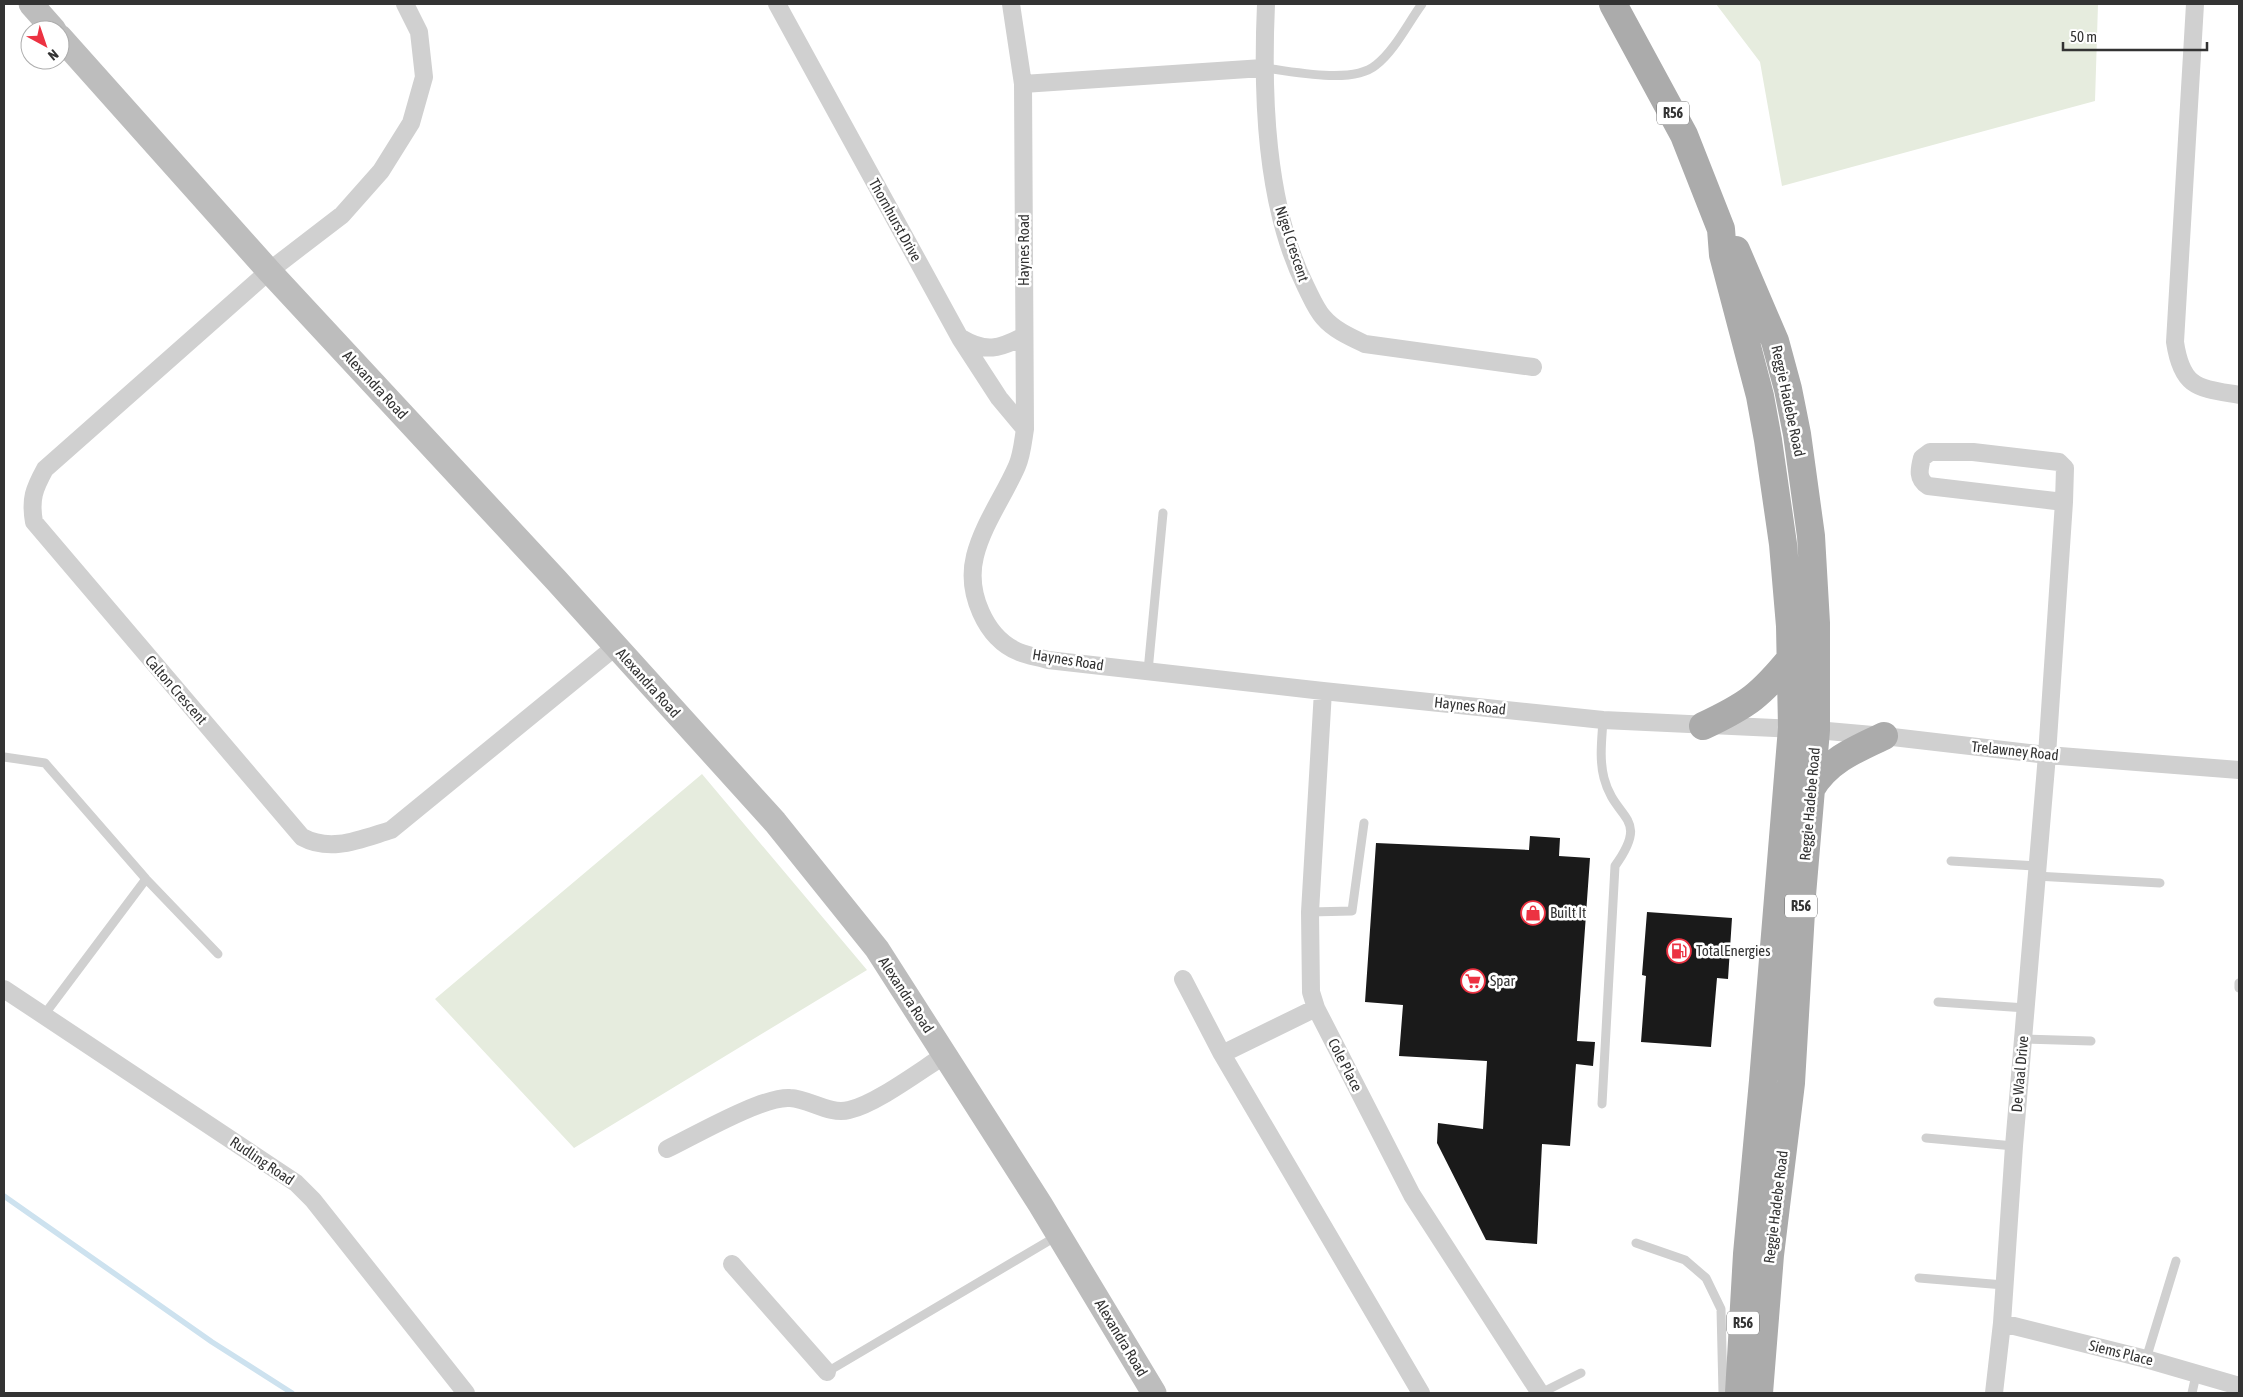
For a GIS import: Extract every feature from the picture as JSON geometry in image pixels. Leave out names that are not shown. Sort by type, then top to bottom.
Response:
[{"type":"main road","name":"Reggie Hadebe Road","points":[[1613,4],[1684,135],[1721,229],[1736,250],[1775,341],[1797,434],[1811,536],[1815,584],[1804,729],[1764,1071],[1747,1254],[1739,1393]]},
{"type":"main road","name":"Reggie Hadebe Road","points":[[1721,229],[1723,256],[1760,396],[1768,440],[1783,544],[1792,657],[1804,729],[1811,789],[1802,895],[1791,1083],[1770,1255],[1759,1393]]},
{"type":"main road","points":[[1704,726],[1734,712],[1755,698],[1765,690],[1792,657]]},
{"type":"main road","points":[[1811,789],[1817,778],[1832,763],[1857,748],[1884,736]]},
{"type":"street","points":[[31,4],[45,20]]},
{"type":"street","name":"Calton Crescent","points":[[405,4],[419,32],[424,77],[411,123],[381,171],[342,215],[269,271],[45,469],[36,484],[31,504],[34,522],[42,535],[302,837],[311,842],[326,845],[348,844],[391,830],[615,647]]},
{"type":"street","name":"Thornhurst Drive","points":[[777,4],[960,338],[999,398],[1025,429]]},
{"type":"street","name":"Haynes Road","points":[[1011,4],[1023,84],[1025,429],[1018,465],[994,512],[975,557],[974,589],[979,611],[996,636],[1018,652],[1048,660],[1603,720],[1804,729]]},
{"type":"street","name":"Nigel Crescent","points":[[1266,4],[1263,68],[1272,167],[1280,215],[1297,269],[1323,317],[1349,337],[1364,344],[1533,367]]},
{"type":"street","points":[[2195,4],[2175,342],[2177,360],[2185,374],[2201,388],[2239,395]]},
{"type":"street","name":"Alexandra Road","points":[[70,48],[269,271],[556,580],[775,822],[877,950],[1059,1234],[1154,1393]]},
{"type":"street","points":[[1023,84],[1263,68]]},
{"type":"street","points":[[960,338],[975,347],[998,348],[1024,336]]},
{"type":"street","name":"De Waal Drive","points":[[1994,1393],[2002,1324],[2022,1039],[2047,755],[2064,502],[2065,468],[2059,462],[1972,452],[1930,452],[1922,458],[1919,472],[1920,480],[1928,486],[2064,502]]},
{"type":"street","name":"Cole Place","points":[[1323,691],[1310,912],[1311,992],[1316,1008],[1412,1195],[1540,1393]]},
{"type":"street","name":"Trelawney Road","points":[[1804,729],[1884,736],[2047,755],[2239,770]]},
{"type":"street","points":[[1183,979],[1222,1054],[1421,1393]]},
{"type":"street","name":"Rudling Road","points":[[4,989],[296,1183],[313,1200],[466,1393]]},
{"type":"street","points":[[1222,1054],[1316,1008]]},
{"type":"street","points":[[667,1149],[756,1106],[773,1101],[790,1098],[831,1110],[847,1111],[863,1106],[945,1055]]},
{"type":"street","points":[[732,1264],[827,1372]]},
{"type":"street","name":"Siems Place","points":[[2002,1324],[2146,1359],[2239,1386]]},
{"type":"lane","points":[[1263,68],[1336,75],[1365,72],[1384,58],[1422,4]]},
{"type":"lane","points":[[1148,671],[1163,513]]},
{"type":"lane","points":[[1602,1104],[1615,866],[1627,849],[1632,833],[1630,825],[1607,787],[1603,776],[1601,759],[1603,720]]},
{"type":"lane","points":[[4,756],[45,764],[146,879],[218,954]]},
{"type":"lane","points":[[1310,912],[1352,911],[1364,822]]},
{"type":"lane","points":[[1951,860],[2036,871],[2160,883]]},
{"type":"lane","points":[[44,1016],[146,879]]},
{"type":"lane","points":[[2239,983],[2239,988]]},
{"type":"lane","points":[[1938,1002],[2026,1008]]},
{"type":"lane","points":[[2022,1039],[2092,1041]]},
{"type":"lane","points":[[1926,1138],[2014,1146]]},
{"type":"lane","points":[[827,1372],[1059,1234]]},
{"type":"lane","points":[[1636,1243],[1686,1260],[1706,1278],[1721,1309],[1723,1393]]},
{"type":"lane","points":[[2146,1359],[2176,1261]]},
{"type":"lane","points":[[1919,1278],[2004,1284]]},
{"type":"lane","points":[[1540,1393],[1581,1373]]},
{"type":"lane","points":[[2192,1393],[2196,1375]]},
{"type":"shaded area","points":[[1716,4],[2098,4],[2095,101],[1782,186],[1760,62]]},
{"type":"shaded area","points":[[702,774],[867,970],[574,1148],[435,999]]},
{"type":"building","points":[[1530,836],[1560,838],[1559,856],[1590,858],[1577,1041],[1595,1042],[1593,1066],[1576,1064],[1570,1146],[1542,1144],[1537,1244],[1486,1240],[1437,1143],[1438,1123],[1483,1129],[1487,1061],[1399,1056],[1403,1005],[1365,1002],[1376,843],[1529,850]]},
{"type":"building","points":[[1647,912],[1732,918],[1728,979],[1717,978],[1711,1047],[1641,1042],[1646,976],[1642,975]]},
{"type":"waterway","points":[[4,1196],[212,1342],[292,1393]]},
{"type":"place","name":"Built It","points":[[1533,913]]},
{"type":"place","name":"TotalEnergies","points":[[1679,951]]},
{"type":"place","name":"Spar","points":[[1473,981]]}]
